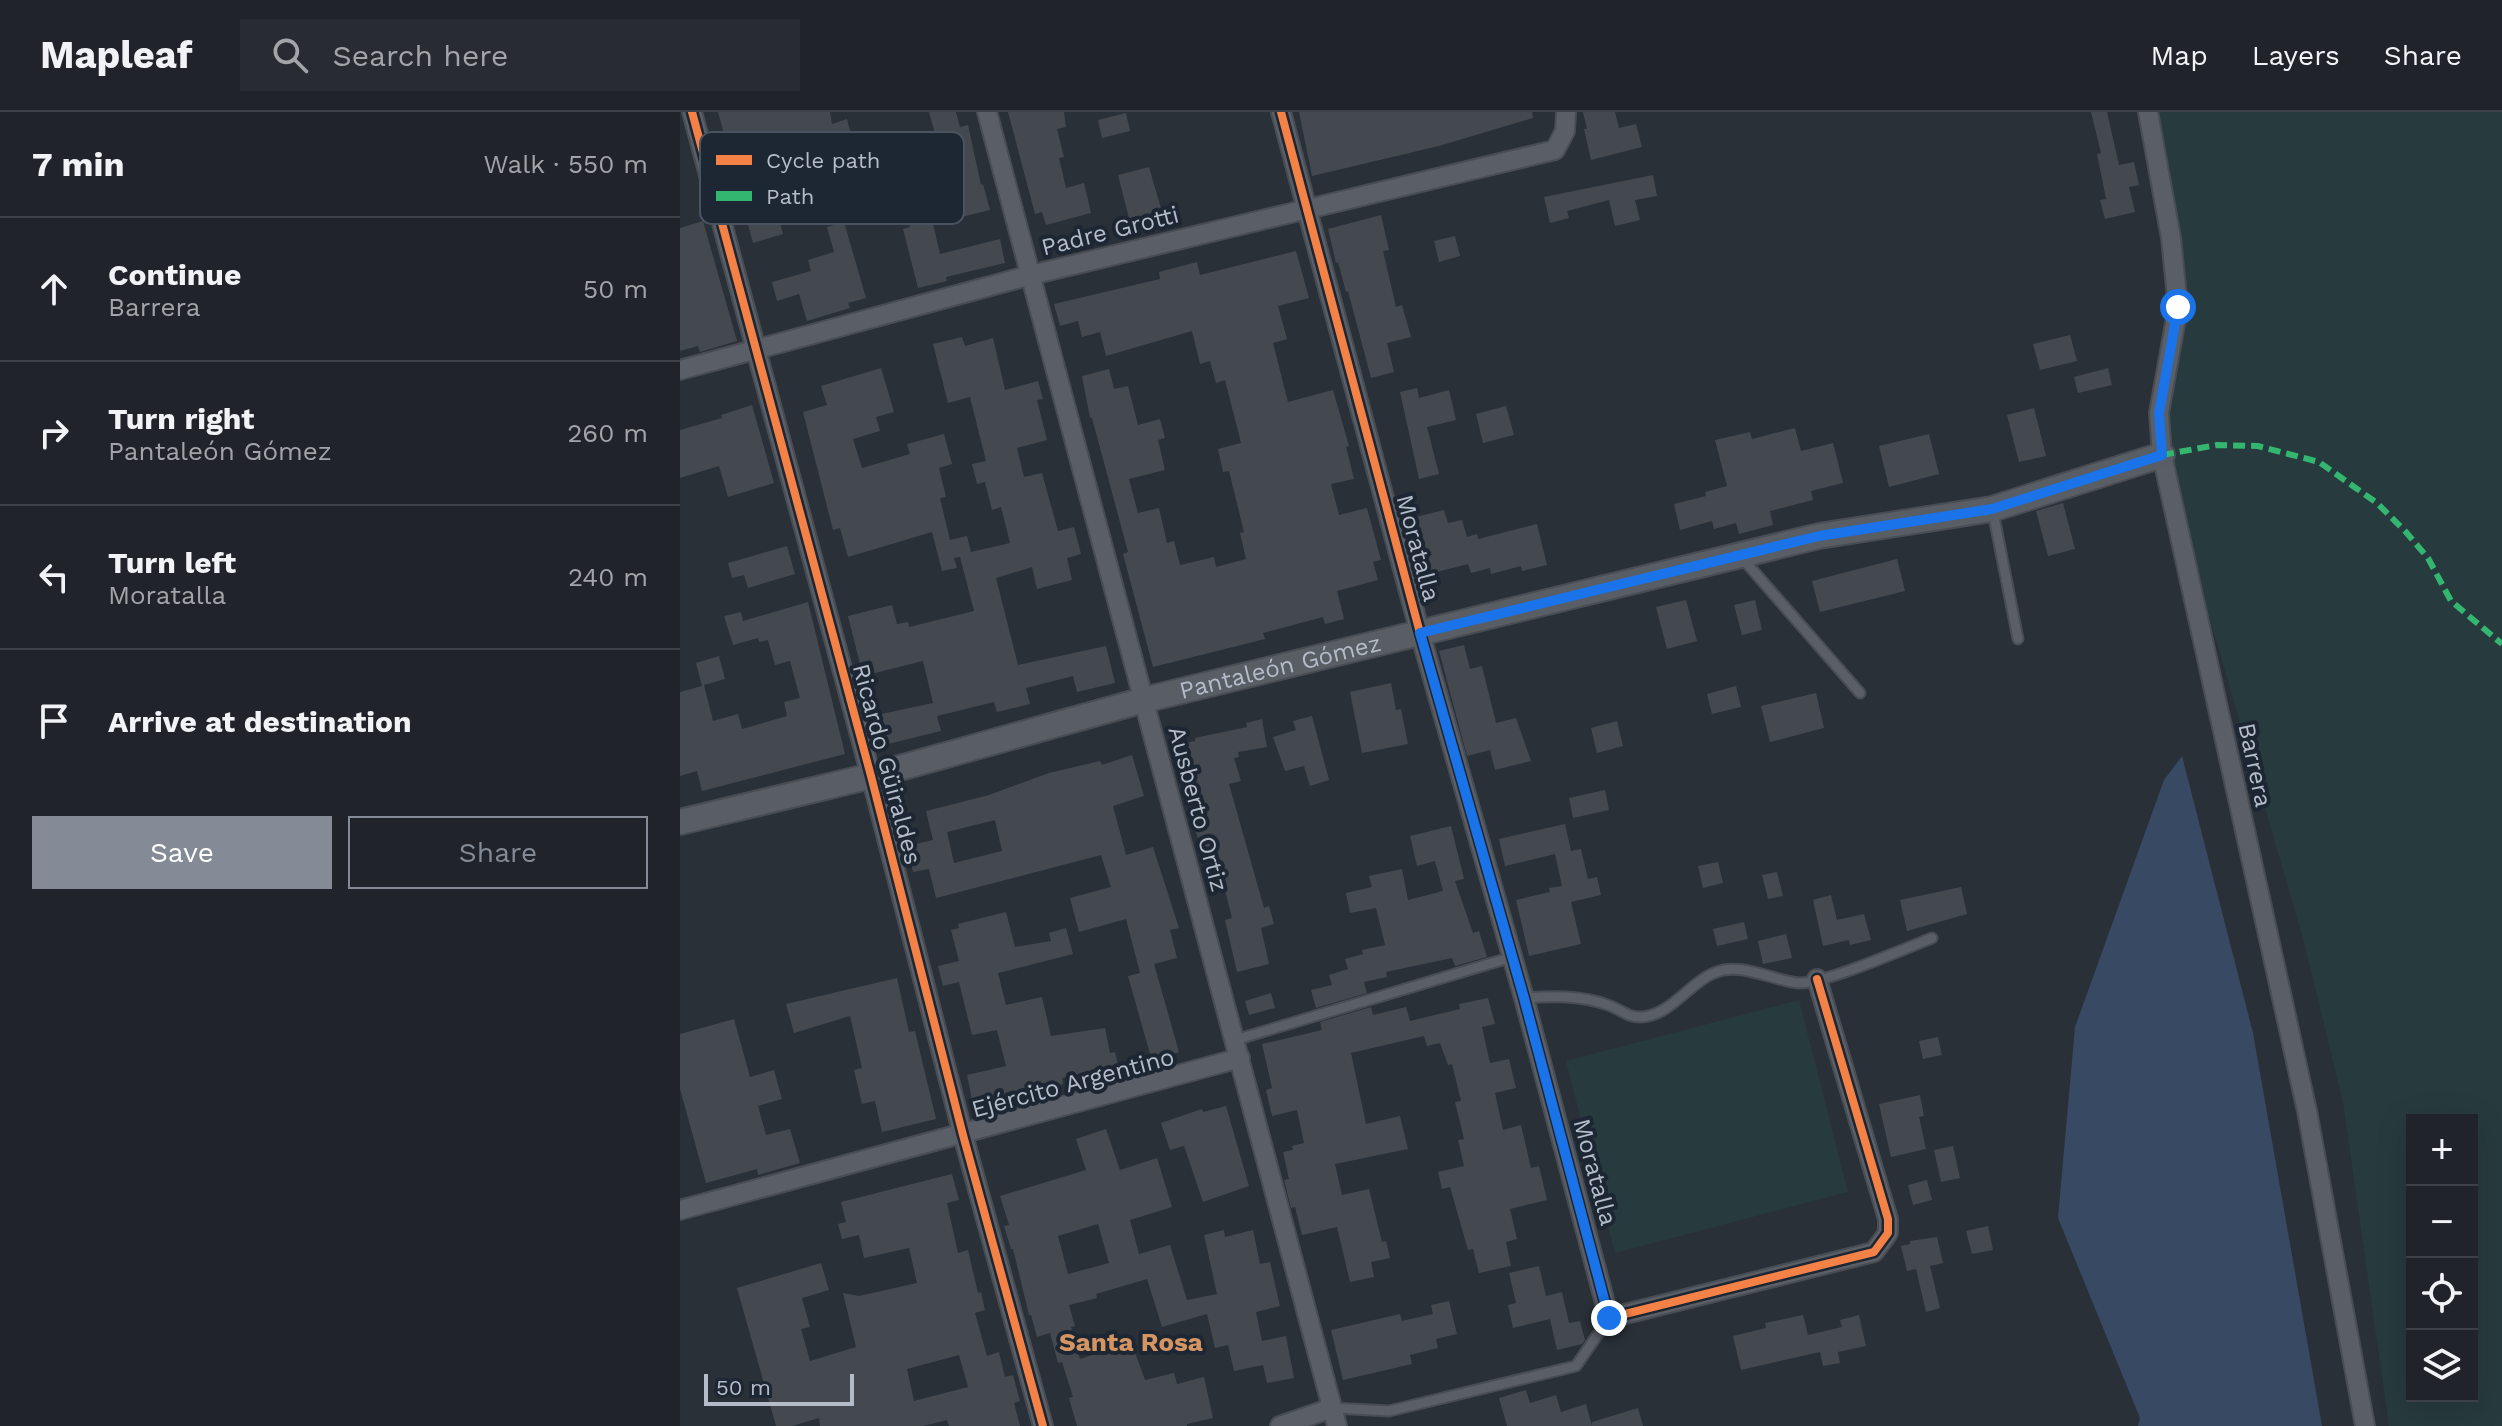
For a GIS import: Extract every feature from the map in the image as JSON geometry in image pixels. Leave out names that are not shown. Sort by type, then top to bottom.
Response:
[{"type":"main road","name":"Pantaleón Gómez","points":[[680,822],[871,776],[1144,700],[1819,536],[1992,509],[2162,455]]},
{"type":"street","name":"Ricardo Güiraldes","points":[[692,112],[700,142]]},
{"type":"street","name":"Ausberto Ortiz","points":[[987,112],[1334,1417]]},
{"type":"street","name":"Moratalla","points":[[1281,112],[1420,633],[1524,998],[1609,1318]]},
{"type":"street","name":"Padre Grotti","points":[[680,370],[1031,275],[1555,150],[1565,131],[1566,112]]},
{"type":"street","name":"Barrera","points":[[2148,112],[2171,238],[2178,307],[2159,413],[2162,455],[2307,1111],[2365,1426]]},
{"type":"street","name":"Ricardo Güiraldes","points":[[722,224],[1043,1426]]},
{"type":"street","points":[[1609,1318],[1874,1252],[1888,1233],[1888,1219],[1817,979]]},
{"type":"street","name":"Ejército Argentino","points":[[682,1209],[963,1135],[1238,1049]]},
{"type":"street","points":[[1280,1426],[1334,1417]]},
{"type":"lane","points":[[1992,509],[2018,639]]},
{"type":"lane","points":[[1740,556],[1860,693]]},
{"type":"lane","points":[[1524,998],[1565,995],[1611,1005],[1623,1014],[1643,1017],[1668,1008],[1687,990],[1716,971],[1743,970],[1800,983],[1932,938]]},
{"type":"lane","points":[[1238,1049],[1512,957]]},
{"type":"lane","points":[[1334,1417],[1389,1411],[1576,1366],[1609,1318]]},
{"type":"green space","points":[[2148,112],[2502,112],[2502,1426],[2389,1426],[2343,1102],[2303,938],[2162,455],[2178,307]]},
{"type":"green space","points":[[1799,1000],[1848,1192],[1615,1253],[1566,1061]]},
{"type":"water","points":[[2182,756],[2253,1033],[2322,1426],[2138,1426],[2140,1418],[2058,1218],[2075,1027],[2164,780]]},
{"type":"building","points":[[718,112],[830,112],[832,124],[847,119],[850,132],[723,132]]},
{"type":"building","points":[[929,112],[956,112],[960,127],[968,125],[981,185],[990,210],[964,216],[964,132],[934,132]]},
{"type":"building","points":[[1008,112],[1064,112],[1066,127],[1057,129],[1064,157],[1059,158],[1066,188],[1084,183],[1091,213],[1046,225],[1042,212],[1035,214]]},
{"type":"building","points":[[1299,112],[1532,112],[1533,118],[1439,146],[1312,176]]},
{"type":"building","points":[[1583,112],[1615,112],[1619,128],[1636,124],[1642,147],[1591,160]]},
{"type":"building","points":[[2091,112],[2107,112],[2119,165],[2134,162],[2139,185],[2129,187],[2135,212],[2105,219],[2100,200],[2106,199],[2097,154],[2101,153]]},
{"type":"building","points":[[1126,113],[1130,131],[1102,138],[1098,120]]},
{"type":"building","points":[[1149,167],[1166,226],[1133,234],[1118,175]]},
{"type":"building","points":[[1653,175],[1657,196],[1635,200],[1640,220],[1615,226],[1609,200],[1567,211],[1569,218],[1550,223],[1544,197]]},
{"type":"building","points":[[1381,215],[1389,250],[1383,251],[1396,307],[1402,305],[1411,337],[1387,343],[1394,372],[1371,378],[1328,229]]},
{"type":"building","points":[[700,222],[704,224],[737,341],[700,352],[698,346],[680,351],[680,228]]},
{"type":"building","points":[[748,224],[780,224],[783,234],[753,243]]},
{"type":"building","points":[[845,224],[866,298],[848,303],[850,308],[807,321],[799,294],[777,301],[772,282],[811,271],[808,260],[834,252],[827,227]]},
{"type":"building","points":[[909,224],[933,224],[940,254],[1000,239],[1005,263],[946,277],[947,281],[918,288],[903,229],[910,227]]},
{"type":"building","points":[[1455,236],[1460,256],[1439,262],[1434,241]]},
{"type":"building","points":[[1296,251],[1309,298],[1278,306],[1287,339],[1273,343],[1288,402],[1333,390],[1349,446],[1346,447],[1354,479],[1331,484],[1339,515],[1367,508],[1381,560],[1373,562],[1378,580],[1337,591],[1344,619],[1325,624],[1323,617],[1263,633],[1265,639],[1153,667],[1123,554],[1128,552],[1090,418],[1082,376],[1109,369],[1114,389],[1128,386],[1138,425],[1160,419],[1165,438],[1158,440],[1165,470],[1129,479],[1138,513],[1159,508],[1167,543],[1174,541],[1180,565],[1214,557],[1216,567],[1246,559],[1240,533],[1244,532],[1229,471],[1223,472],[1218,449],[1241,443],[1225,380],[1216,383],[1210,361],[1200,364],[1192,331],[1106,356],[1100,332],[1082,337],[1078,321],[1060,326],[1054,304],[1160,279],[1159,272],[1197,262],[1200,275]]},
{"type":"building","points":[[2070,335],[2077,361],[2040,370],[2033,344]]},
{"type":"building","points":[[962,337],[965,346],[993,338],[1005,390],[1038,381],[1043,399],[1037,400],[1047,440],[1017,448],[1024,477],[1042,473],[1058,531],[1074,527],[1081,554],[1067,558],[1072,580],[1037,589],[1032,567],[996,578],[1018,665],[1106,646],[1115,683],[1077,692],[1073,676],[1026,688],[1030,704],[997,712],[994,702],[937,716],[941,731],[876,747],[867,717],[933,703],[923,661],[863,676],[848,616],[892,605],[897,624],[908,622],[909,627],[974,611],[960,557],[954,558],[957,568],[942,571],[932,532],[848,557],[840,528],[833,530],[803,412],[827,405],[821,386],[881,368],[894,412],[876,417],[880,431],[853,439],[862,468],[910,454],[907,444],[944,434],[952,464],[939,468],[946,497],[940,498],[950,540],[967,536],[971,552],[1010,543],[1001,507],[992,510],[985,482],[977,484],[972,464],[986,461],[970,397],[948,403],[933,344]]},
{"type":"building","points":[[2108,368],[2112,385],[2078,393],[2074,377]]},
{"type":"building","points":[[1417,388],[1419,398],[1449,390],[1456,420],[1427,427],[1439,474],[1419,479],[1400,392]]},
{"type":"building","points":[[752,405],[774,483],[728,497],[719,466],[680,478],[680,430],[722,418],[721,415]]},
{"type":"building","points":[[1506,406],[1514,435],[1483,443],[1476,414]]},
{"type":"building","points":[[2034,408],[2046,456],[2019,462],[2007,415]]},
{"type":"building","points":[[1795,428],[1801,451],[1833,443],[1843,483],[1811,491],[1813,500],[1770,511],[1773,525],[1739,534],[1736,523],[1714,529],[1712,521],[1680,530],[1674,504],[1706,496],[1705,492],[1727,486],[1715,440],[1750,432],[1752,439]]},
{"type":"building","points":[[1929,434],[1939,474],[1889,487],[1879,446]]},
{"type":"building","points":[[2063,503],[2075,549],[2048,556],[2036,511]]},
{"type":"building","points":[[1444,510],[1448,523],[1462,520],[1467,537],[1477,534],[1478,539],[1537,524],[1547,565],[1522,571],[1521,566],[1491,574],[1490,568],[1471,573],[1468,564],[1421,576],[1404,520]]},
{"type":"building","points":[[787,546],[795,574],[748,588],[744,575],[732,578],[728,563]]},
{"type":"building","points":[[1897,559],[1905,591],[1820,612],[1812,581]]},
{"type":"building","points":[[1686,600],[1697,641],[1667,649],[1656,607]]},
{"type":"building","points":[[1755,600],[1762,630],[1742,635],[1734,605]]},
{"type":"building","points":[[808,602],[845,754],[702,791],[697,771],[680,776],[680,692],[702,686],[696,663],[719,656],[725,679],[704,685],[713,721],[738,714],[742,729],[787,716],[784,702],[800,698],[790,661],[775,665],[768,640],[759,642],[758,638],[733,645],[724,616],[741,612],[743,621]]},
{"type":"building","points":[[1464,645],[1470,669],[1482,666],[1496,723],[1516,718],[1531,761],[1495,770],[1490,750],[1467,756],[1439,651]]},
{"type":"building","points":[[1391,683],[1396,710],[1401,709],[1408,744],[1362,753],[1350,692]]},
{"type":"building","points":[[1736,686],[1741,707],[1712,714],[1707,694]]},
{"type":"building","points":[[1816,693],[1824,728],[1770,742],[1761,706]]},
{"type":"building","points":[[1312,716],[1329,780],[1310,786],[1304,766],[1285,771],[1273,737],[1296,730],[1293,721]]},
{"type":"building","points":[[1262,719],[1267,747],[1238,752],[1239,757],[1234,758],[1241,781],[1229,784],[1264,908],[1269,906],[1274,924],[1261,928],[1269,964],[1237,972],[1225,920],[1232,918],[1223,882],[1211,886],[1187,799],[1191,798],[1179,744],[1247,727],[1246,723]]},
{"type":"building","points":[[1617,721],[1623,746],[1597,753],[1591,728]]},
{"type":"building","points":[[1132,755],[1144,796],[1113,806],[1126,855],[1153,847],[1179,928],[1170,930],[1177,958],[1154,964],[1179,1052],[1152,1061],[1128,976],[1140,973],[1126,919],[1079,932],[1070,898],[1111,887],[1101,855],[936,898],[929,869],[913,872],[907,846],[933,840],[926,811],[989,795],[1049,773],[1100,761],[1102,765]],"holes":[[[995,820],[1002,851],[954,863],[947,832]]]},
{"type":"building","points":[[1605,790],[1609,810],[1573,818],[1569,798]]},
{"type":"building","points":[[1565,824],[1571,851],[1581,849],[1588,879],[1597,877],[1601,895],[1571,902],[1581,944],[1529,956],[1516,900],[1562,886],[1555,854],[1505,866],[1499,839]]},
{"type":"building","points":[[1451,826],[1464,879],[1455,881],[1473,933],[1479,931],[1487,957],[1455,966],[1452,958],[1386,972],[1387,977],[1364,982],[1367,993],[1316,1008],[1311,990],[1332,985],[1329,975],[1348,969],[1345,959],[1363,954],[1362,950],[1385,945],[1376,908],[1350,913],[1346,893],[1372,887],[1369,876],[1402,869],[1408,900],[1443,891],[1435,861],[1417,866],[1410,836]]},
{"type":"building","points":[[1718,862],[1723,883],[1703,888],[1698,866]]},
{"type":"building","points":[[1777,872],[1783,896],[1768,899],[1762,875]]},
{"type":"building","points":[[1961,887],[1967,914],[1907,931],[1900,900]]},
{"type":"building","points":[[1831,895],[1837,920],[1864,914],[1871,940],[1850,945],[1849,940],[1823,946],[1813,900]]},
{"type":"building","points":[[1006,912],[1015,947],[1051,941],[1049,933],[1066,928],[1073,954],[998,973],[1006,1005],[1042,997],[1051,1036],[1105,1028],[1110,1053],[1115,1052],[1119,1070],[1095,1076],[1094,1070],[1062,1078],[1063,1084],[974,1110],[967,1075],[1006,1066],[997,1030],[972,1035],[959,982],[943,986],[938,966],[959,961],[951,930],[959,928],[958,924]]},
{"type":"building","points":[[1744,922],[1748,939],[1717,946],[1713,929]]},
{"type":"building","points":[[1786,934],[1792,958],[1763,964],[1758,941]]},
{"type":"building","points":[[897,978],[909,1032],[915,1031],[936,1119],[882,1132],[875,1101],[862,1104],[854,1070],[862,1068],[850,1016],[794,1033],[786,1004]]},
{"type":"building","points":[[1271,993],[1275,1008],[1249,1015],[1245,1001]]},
{"type":"building","points":[[1488,998],[1495,1024],[1482,1027],[1490,1063],[1509,1059],[1516,1088],[1495,1093],[1503,1130],[1521,1125],[1531,1168],[1539,1166],[1547,1200],[1510,1209],[1517,1239],[1506,1242],[1511,1266],[1479,1273],[1473,1249],[1468,1250],[1450,1187],[1442,1189],[1438,1172],[1464,1166],[1458,1140],[1464,1139],[1455,1102],[1461,1101],[1452,1064],[1448,1065],[1440,1043],[1427,1046],[1424,1036],[1351,1053],[1366,1124],[1400,1116],[1408,1149],[1335,1164],[1342,1195],[1369,1189],[1382,1242],[1386,1241],[1390,1258],[1371,1262],[1374,1277],[1350,1282],[1337,1227],[1302,1235],[1295,1207],[1291,1208],[1284,1180],[1289,1179],[1283,1152],[1304,1143],[1297,1110],[1272,1116],[1266,1090],[1272,1088],[1262,1044],[1322,1030],[1320,1022],[1371,1007],[1373,1015],[1406,1007],[1410,1021],[1460,1009],[1459,1004]]},
{"type":"building","points":[[734,1019],[750,1077],[774,1070],[782,1099],[758,1106],[766,1135],[790,1129],[800,1163],[758,1175],[757,1169],[706,1183],[680,1089],[680,1034]]},
{"type":"building","points":[[1938,1037],[1942,1055],[1923,1059],[1919,1041]]},
{"type":"building","points":[[1920,1095],[1924,1116],[1919,1117],[1926,1149],[1891,1157],[1879,1104]]},
{"type":"building","points":[[1226,1106],[1249,1186],[1203,1202],[1184,1146],[1170,1150],[1161,1123],[1202,1109],[1203,1112]]},
{"type":"building","points":[[1106,1129],[1120,1170],[1157,1158],[1172,1207],[1130,1220],[1139,1254],[1170,1245],[1187,1300],[1217,1294],[1204,1235],[1224,1230],[1225,1237],[1253,1230],[1260,1264],[1270,1262],[1280,1306],[1256,1312],[1262,1341],[1286,1336],[1294,1378],[1267,1383],[1263,1365],[1234,1371],[1228,1345],[1215,1348],[1207,1314],[1162,1327],[1147,1279],[1069,1305],[1075,1326],[1071,1327],[1080,1359],[1132,1344],[1145,1380],[1174,1373],[1177,1384],[1204,1377],[1213,1418],[1187,1426],[1077,1426],[1069,1398],[1073,1397],[1062,1362],[1058,1363],[1050,1333],[1037,1337],[1029,1315],[1013,1249],[1004,1226],[1009,1225],[1000,1196],[1086,1170],[1076,1139]],"holes":[[[1098,1224],[1109,1263],[1068,1274],[1058,1236]]]},
{"type":"building","points":[[1953,1146],[1960,1178],[1941,1182],[1934,1150]]},
{"type":"building","points":[[952,1174],[959,1200],[947,1203],[958,1253],[968,1250],[978,1293],[981,1292],[985,1310],[975,1313],[987,1356],[999,1352],[1005,1377],[1013,1375],[1020,1401],[1014,1403],[1020,1426],[949,1426],[947,1420],[923,1426],[820,1426],[819,1418],[792,1426],[776,1426],[737,1288],[821,1263],[829,1290],[802,1298],[810,1327],[801,1329],[810,1361],[856,1347],[843,1293],[859,1296],[917,1283],[909,1248],[864,1258],[859,1235],[842,1239],[838,1224],[846,1222],[841,1202]],"holes":[[[959,1355],[968,1387],[914,1401],[907,1369]]]},
{"type":"building","points":[[1927,1180],[1932,1200],[1913,1205],[1908,1185]]},
{"type":"building","points":[[1988,1226],[1993,1250],[1972,1254],[1966,1231]]},
{"type":"building","points":[[1937,1237],[1943,1263],[1930,1266],[1940,1308],[1926,1312],[1916,1269],[1907,1271],[1901,1246],[1910,1244],[1910,1241]]},
{"type":"building","points":[[1539,1266],[1546,1296],[1562,1292],[1569,1323],[1580,1321],[1585,1340],[1582,1344],[1557,1350],[1550,1319],[1513,1328],[1508,1305],[1516,1303],[1509,1273]]},
{"type":"building","points":[[1449,1301],[1457,1334],[1436,1339],[1438,1348],[1410,1355],[1412,1364],[1343,1380],[1331,1330],[1400,1314],[1402,1321],[1433,1314],[1431,1305]]},
{"type":"building","points":[[1803,1315],[1808,1335],[1842,1327],[1840,1320],[1859,1315],[1866,1346],[1838,1352],[1840,1363],[1823,1366],[1820,1352],[1741,1370],[1733,1336],[1766,1328],[1765,1323]]},
{"type":"building","points":[[1526,1390],[1530,1403],[1556,1395],[1561,1412],[1586,1404],[1592,1426],[1507,1426],[1499,1398]]},
{"type":"building","points":[[1638,1408],[1643,1426],[1592,1426],[1592,1422]]},
{"type":"marked path","points":[[2162,455],[2217,445],[2258,446],[2319,462],[2377,503],[2428,558],[2451,601],[2502,644]]},
{"type":"cycle path","points":[[692,112],[700,142]]},
{"type":"cycle path","points":[[1281,112],[1420,633],[1524,998],[1609,1318],[1874,1252],[1888,1233],[1888,1219],[1817,979]]},
{"type":"cycle path","points":[[722,224],[1043,1426]]},
{"type":"district","name":"Santa Rosa","points":[[1131,1342]]},
{"type":"route","points":[[1609,1318],[1524,998],[1420,633],[1819,536],[1992,509],[2162,455],[2159,413],[2178,307]]}]
